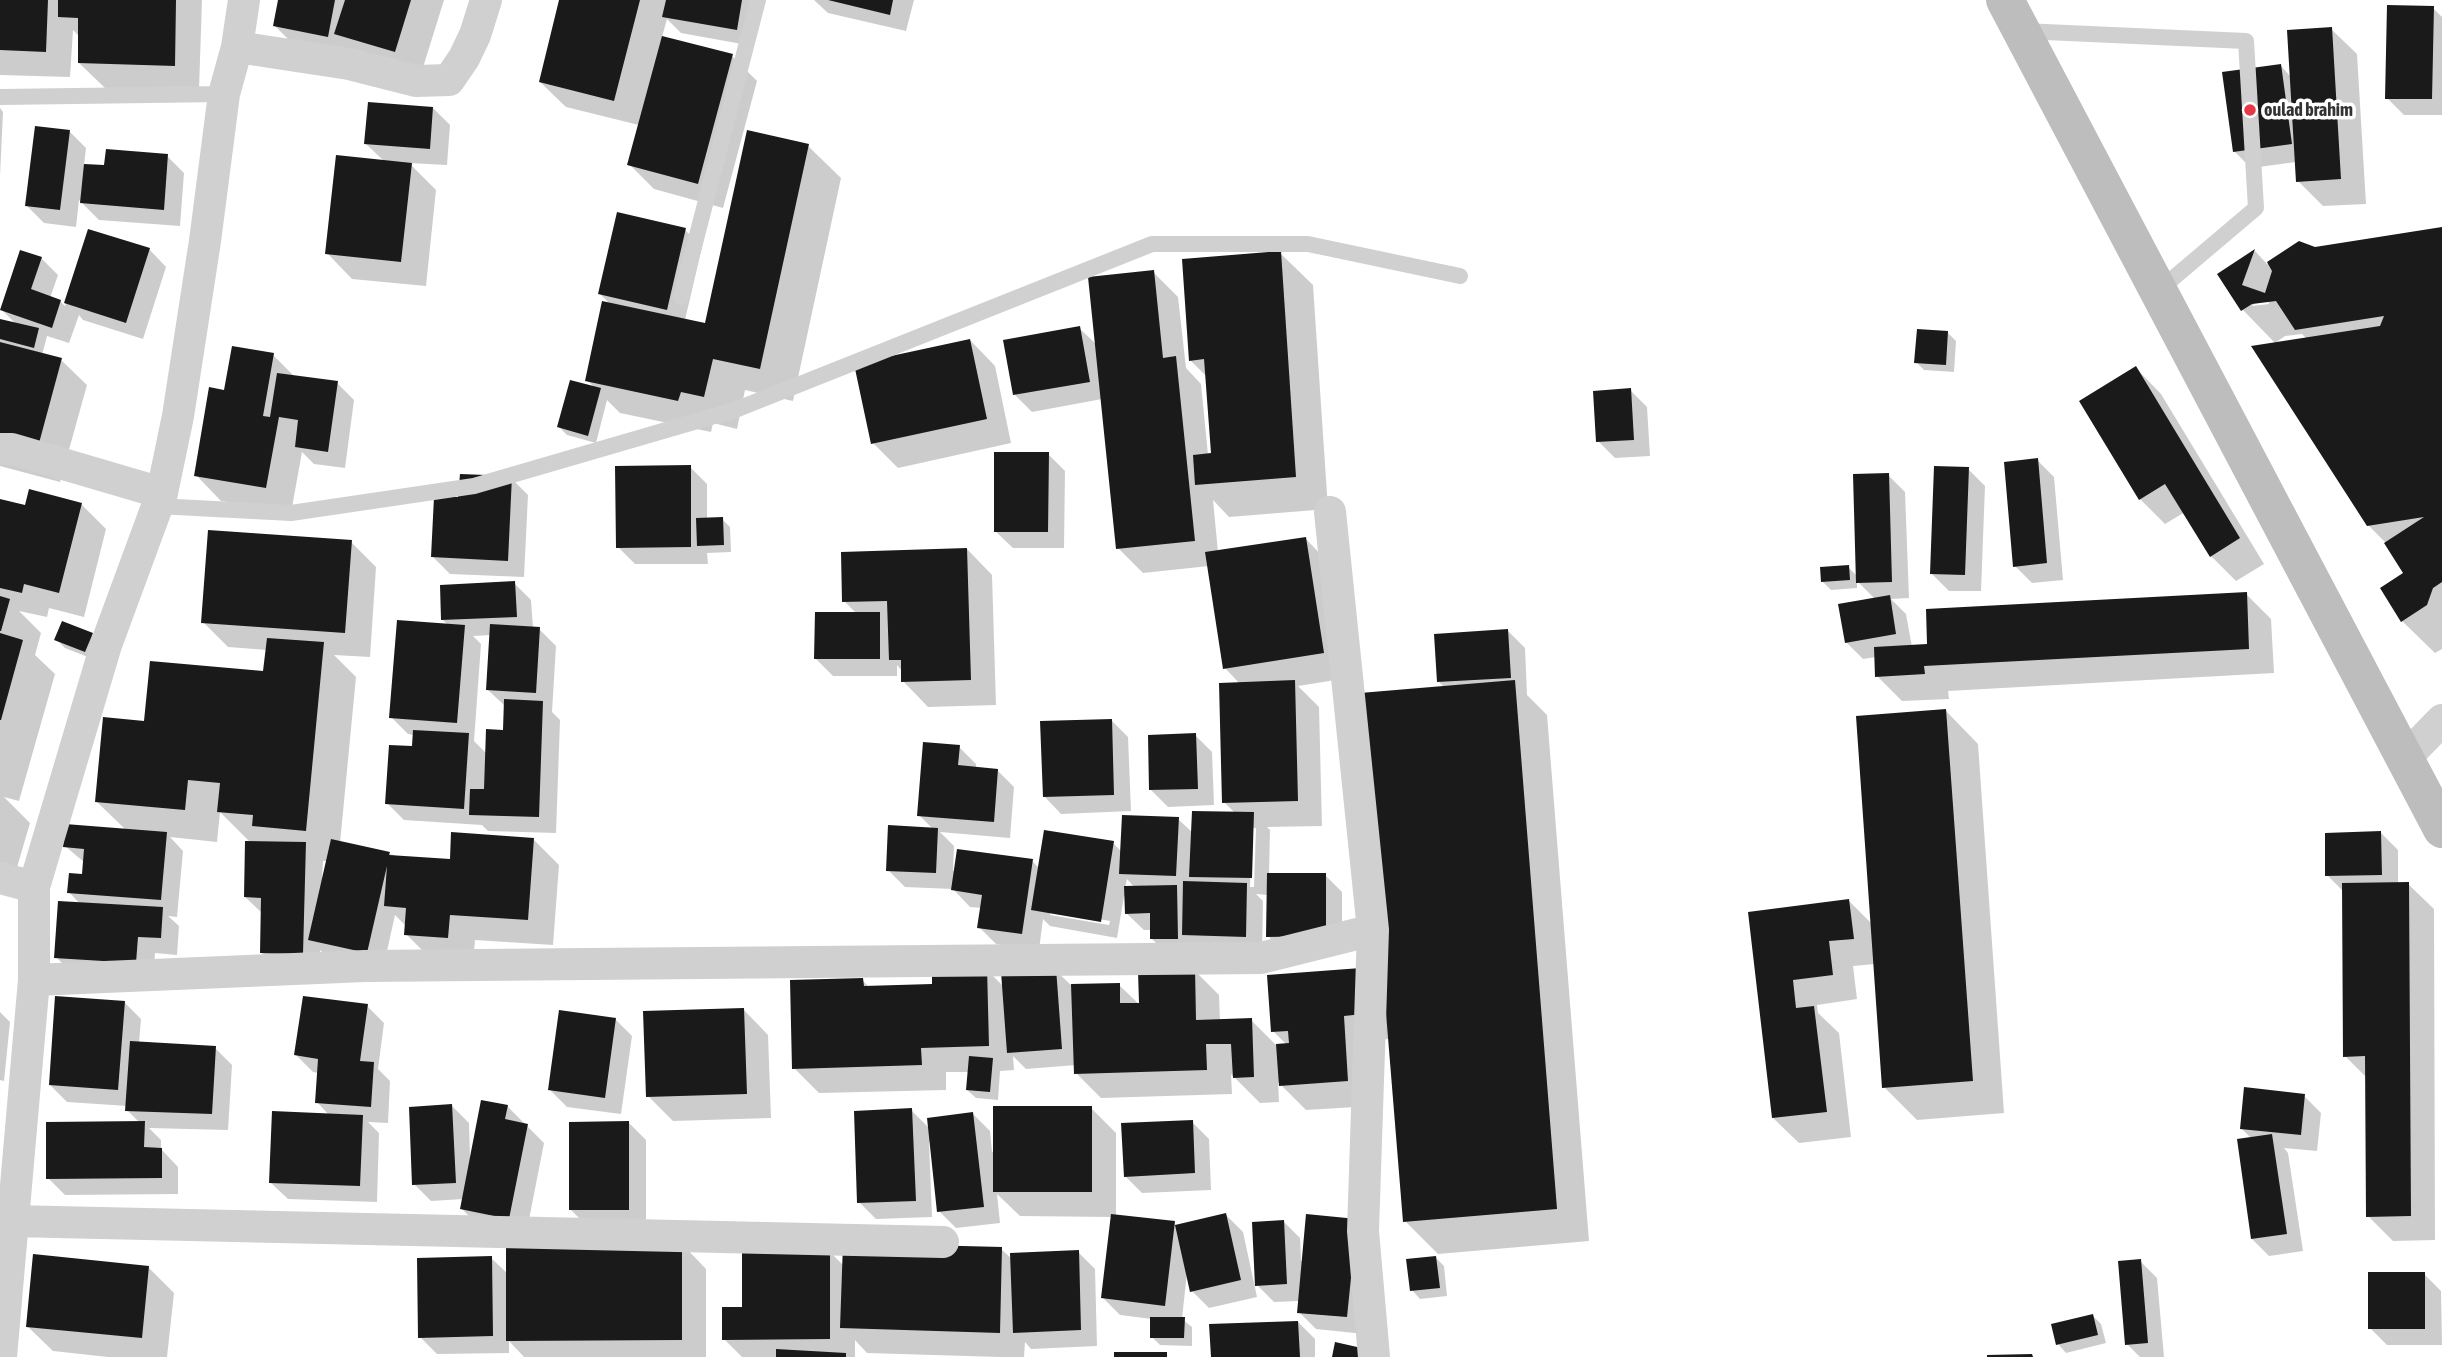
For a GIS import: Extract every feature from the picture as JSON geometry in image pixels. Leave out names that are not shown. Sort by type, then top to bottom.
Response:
[{"type":"main road","points":[[2013,15],[2442,829]]},
{"type":"street","points":[[2,1357],[2,1310],[12,1221],[13,1079],[34,980],[34,887],[106,645],[159,500],[178,416],[205,241],[223,94],[237,47],[244,0]]},
{"type":"street","points":[[237,47],[349,64],[416,80],[449,80],[475,35],[485,0]]},
{"type":"street","points":[[0,449],[12,449],[159,500]]},
{"type":"street","points":[[1329,512],[1373,930],[1363,1231],[1374,1357]]},
{"type":"street","points":[[2405,758],[2442,720]]},
{"type":"street","points":[[0,878],[34,887]]},
{"type":"street","points":[[34,980],[365,966],[1261,958],[1373,930]]},
{"type":"street","points":[[12,1221],[943,1242]]},
{"type":"lane","points":[[681,297],[758,0]]},
{"type":"lane","points":[[2013,15],[2246,41],[2256,208],[2158,291]]},
{"type":"lane","points":[[0,97],[223,94]]},
{"type":"lane","points":[[159,500],[291,513],[474,486],[735,410],[1152,244],[1308,244],[1460,276]]},
{"type":"building","points":[[0,0],[48,0],[46,52],[0,50]]},
{"type":"building","points":[[58,0],[176,0],[175,66],[78,63],[78,18],[58,17]]},
{"type":"building","points":[[278,0],[335,0],[328,37],[273,26]]},
{"type":"building","points":[[345,0],[411,0],[395,52],[334,34]]},
{"type":"building","points":[[559,0],[640,0],[614,101],[539,82]]},
{"type":"building","points":[[666,0],[742,0],[737,30],[662,17]]},
{"type":"building","points":[[828,0],[893,0],[890,15]]},
{"type":"building","points":[[2387,5],[2434,6],[2432,99],[2385,99]]},
{"type":"building","points":[[2332,27],[2341,179],[2296,182],[2287,30]]},
{"type":"building","points":[[662,36],[733,54],[698,184],[627,165]]},
{"type":"building","points":[[2281,64],[2292,144],[2233,152],[2222,72]]},
{"type":"building","points":[[368,102],[433,107],[430,149],[364,144]]},
{"type":"building","points":[[35,126],[70,130],[60,210],[25,206]]},
{"type":"building","points":[[747,130],[809,144],[760,369],[713,359],[704,397],[681,392],[678,401],[585,381],[602,301],[705,323]]},
{"type":"building","points":[[106,149],[168,154],[164,210],[80,203],[84,164],[104,165]]},
{"type":"building","points":[[336,155],[412,163],[401,262],[325,254]]},
{"type":"building","points":[[617,212],[686,228],[667,310],[598,294]]},
{"type":"building","points":[[2442,227],[2442,582],[2433,588],[2427,605],[2401,622],[2380,588],[2403,573],[2384,543],[2424,517],[2367,526],[2251,346],[2380,326],[2384,316],[2295,330],[2276,301],[2252,304],[2241,311],[2217,274],[2255,249],[2242,285],[2265,293],[2272,271],[2267,262],[2299,241],[2315,247]]},
{"type":"building","points":[[88,229],[150,248],[126,323],[64,303]]},
{"type":"building","points":[[20,250],[42,257],[31,289],[61,300],[52,328],[0,310]]},
{"type":"building","points":[[1281,251],[1296,477],[1195,485],[1193,455],[1211,453],[1204,359],[1189,361],[1182,259]]},
{"type":"building","points":[[1154,270],[1163,358],[1176,356],[1195,541],[1116,549],[1088,277]]},
{"type":"building","points":[[0,319],[39,328],[34,348],[0,339]]},
{"type":"building","points":[[1080,326],[1090,382],[1013,395],[1003,340]]},
{"type":"building","points":[[1917,329],[1948,331],[1946,365],[1914,363]]},
{"type":"building","points":[[970,339],[987,419],[871,444],[854,364]]},
{"type":"building","points":[[0,342],[62,358],[35,458],[0,449]]},
{"type":"building","points":[[232,346],[274,353],[263,416],[270,417],[277,373],[338,381],[328,452],[295,447],[298,420],[279,417],[266,488],[194,476],[209,387],[224,390]]},
{"type":"building","points":[[2136,366],[2240,538],[2210,557],[2165,484],[2139,500],[2079,401]]},
{"type":"building","points":[[570,380],[601,388],[588,436],[557,427]]},
{"type":"building","points":[[1631,388],[1634,440],[1596,442],[1593,391]]},
{"type":"building","points":[[994,452],[1049,452],[1048,532],[994,532]]},
{"type":"building","points":[[2038,458],[2047,563],[2013,567],[2004,462]]},
{"type":"building","points":[[691,465],[691,547],[616,548],[615,466]]},
{"type":"building","points":[[1934,466],[1969,467],[1965,575],[1930,574]]},
{"type":"building","points":[[1889,473],[1892,582],[1856,583],[1853,474]]},
{"type":"building","points":[[460,474],[512,476],[508,561],[431,557],[434,497],[458,497]]},
{"type":"building","points":[[29,489],[82,503],[59,593],[24,584],[22,593],[0,588],[0,499],[25,505]]},
{"type":"building","points":[[723,517],[724,545],[697,546],[696,518]]},
{"type":"building","points":[[208,530],[352,540],[345,633],[201,623]]},
{"type":"building","points":[[1306,537],[1324,653],[1223,669],[1205,552]]},
{"type":"building","points":[[967,548],[971,680],[901,682],[901,660],[889,660],[887,601],[842,602],[841,552]]},
{"type":"building","points":[[1849,565],[1850,580],[1821,582],[1820,567]]},
{"type":"building","points":[[515,581],[517,617],[441,620],[440,585]]},
{"type":"building","points":[[2247,592],[2249,649],[1924,666],[1925,674],[1875,677],[1874,647],[1927,644],[1926,609]]},
{"type":"building","points":[[1890,595],[1896,634],[1845,643],[1838,604]]},
{"type":"building","points":[[0,596],[10,599],[1,631],[0,631]]},
{"type":"building","points":[[815,612],[880,612],[880,659],[814,659]]},
{"type":"building","points":[[397,620],[465,625],[457,723],[389,718]]},
{"type":"building","points":[[62,621],[93,633],[85,652],[54,640]]},
{"type":"building","points":[[490,624],[540,627],[536,693],[486,690]]},
{"type":"building","points":[[1508,629],[1511,678],[1437,682],[1434,634]]},
{"type":"building","points":[[0,633],[23,640],[1,720],[0,720]]},
{"type":"building","points":[[267,638],[324,642],[306,831],[252,826],[253,815],[217,812],[220,783],[188,780],[185,810],[95,802],[103,717],[144,721],[150,661],[263,671]]},
{"type":"building","points":[[1295,680],[1298,801],[1222,803],[1219,683]]},
{"type":"building","points":[[1515,680],[1557,1209],[1403,1222],[1360,693]]},
{"type":"building","points":[[504,699],[543,701],[539,817],[469,815],[470,789],[484,789],[486,729],[503,730]]},
{"type":"building","points":[[1946,709],[1973,1081],[1882,1088],[1856,716]]},
{"type":"building","points":[[1112,719],[1114,795],[1043,797],[1040,721]]},
{"type":"building","points":[[413,730],[469,733],[464,809],[385,804],[389,745],[412,746]]},
{"type":"building","points":[[1196,733],[1198,789],[1149,790],[1148,735]]},
{"type":"building","points":[[923,742],[960,745],[958,765],[998,769],[994,822],[917,816]]},
{"type":"building","points":[[1192,811],[1254,812],[1252,878],[1189,877]]},
{"type":"building","points":[[1122,815],[1179,817],[1176,876],[1119,874]]},
{"type":"building","points":[[65,824],[167,832],[161,900],[67,893],[69,873],[82,874],[84,849],[63,847]]},
{"type":"building","points":[[888,825],[938,828],[936,873],[886,871]]},
{"type":"building","points":[[1044,830],[1114,841],[1101,922],[1031,910]]},
{"type":"building","points":[[2381,831],[2382,875],[2325,876],[2325,833]]},
{"type":"building","points":[[451,832],[534,838],[528,920],[450,915],[448,938],[404,935],[406,908],[384,906],[387,866],[367,953],[308,940],[331,839],[390,852],[389,855],[450,859]]},
{"type":"building","points":[[245,841],[306,842],[303,954],[260,953],[261,898],[244,897]]},
{"type":"building","points":[[957,849],[1033,859],[1022,934],[977,928],[982,895],[951,890]]},
{"type":"building","points":[[1267,873],[1326,873],[1326,936],[1266,937]]},
{"type":"building","points":[[1183,881],[1247,883],[1246,937],[1182,935]]},
{"type":"building","points":[[2409,882],[2411,1216],[2366,1217],[2365,1056],[2343,1057],[2342,883]]},
{"type":"building","points":[[1177,885],[1178,939],[1150,939],[1150,913],[1125,914],[1124,886]]},
{"type":"building","points":[[1849,899],[1854,939],[1829,941],[1833,975],[1793,980],[1796,1008],[1814,1006],[1827,1112],[1772,1118],[1748,912]]},
{"type":"building","points":[[58,901],[163,907],[161,938],[138,937],[136,963],[54,958]]},
{"type":"building","points":[[987,967],[989,1046],[921,1048],[922,1065],[792,1069],[790,980],[863,978],[864,986],[932,984],[932,969]]},
{"type":"building","points":[[1056,968],[1062,1049],[1007,1053],[1001,972]]},
{"type":"building","points":[[1195,968],[1196,1020],[1252,1018],[1254,1077],[1233,1078],[1231,1044],[1206,1044],[1207,1070],[1074,1074],[1071,984],[1120,983],[1120,1003],[1139,1003],[1138,971]]},
{"type":"building","points":[[1361,968],[1363,1014],[1344,1016],[1348,1081],[1279,1086],[1276,1044],[1289,1043],[1288,1031],[1271,1032],[1267,975]]},
{"type":"building","points":[[55,996],[125,1001],[118,1090],[49,1085]]},
{"type":"building","points":[[303,996],[368,1004],[360,1061],[374,1062],[371,1107],[315,1103],[318,1059],[294,1055]]},
{"type":"building","points":[[744,1008],[747,1094],[646,1097],[643,1011]]},
{"type":"building","points":[[559,1010],[616,1018],[605,1098],[548,1090]]},
{"type":"building","points":[[130,1041],[216,1046],[212,1114],[125,1111]]},
{"type":"building","points":[[969,1056],[993,1058],[990,1092],[966,1090]]},
{"type":"building","points":[[2244,1087],[2305,1094],[2301,1135],[2240,1129]]},
{"type":"building","points":[[481,1100],[508,1105],[505,1119],[528,1124],[509,1219],[460,1209]]},
{"type":"building","points":[[452,1104],[456,1183],[412,1185],[409,1107]]},
{"type":"building","points":[[993,1106],[1092,1106],[1092,1192],[993,1192]]},
{"type":"building","points":[[912,1108],[916,1201],[857,1203],[854,1111]]},
{"type":"building","points":[[272,1111],[363,1115],[360,1186],[269,1183]]},
{"type":"building","points":[[973,1112],[984,1207],[937,1212],[927,1118]]},
{"type":"building","points":[[1193,1120],[1195,1173],[1124,1177],[1121,1123]]},
{"type":"building","points":[[145,1121],[144,1147],[162,1148],[162,1178],[46,1179],[46,1122]]},
{"type":"building","points":[[629,1121],[629,1210],[569,1210],[569,1122]]},
{"type":"building","points":[[2272,1134],[2287,1234],[2251,1239],[2237,1139]]},
{"type":"building","points":[[1226,1213],[1241,1280],[1190,1292],[1175,1225]]},
{"type":"building","points":[[1111,1214],[1175,1221],[1165,1306],[1101,1298]]},
{"type":"building","points":[[1306,1214],[1357,1219],[1347,1317],[1297,1313]]},
{"type":"building","points":[[1284,1220],[1287,1284],[1255,1286],[1252,1222]]},
{"type":"building","points":[[506,1242],[682,1242],[682,1340],[506,1341]]},
{"type":"building","points":[[843,1243],[1002,1247],[1000,1333],[840,1328]]},
{"type":"building","points":[[830,1249],[830,1339],[722,1340],[722,1307],[742,1307],[742,1250]]},
{"type":"building","points":[[1079,1250],[1081,1330],[1013,1333],[1010,1253]]},
{"type":"building","points":[[33,1254],[149,1266],[142,1338],[26,1327]]},
{"type":"building","points":[[492,1256],[493,1336],[418,1338],[417,1258]]},
{"type":"building","points":[[1436,1256],[1440,1288],[1410,1291],[1406,1259]]},
{"type":"building","points":[[2141,1259],[2148,1343],[2125,1345],[2118,1261]]},
{"type":"building","points":[[2368,1272],[2425,1272],[2425,1329],[2368,1329]]},
{"type":"building","points":[[2093,1314],[2098,1335],[2056,1345],[2051,1324]]},
{"type":"building","points":[[1150,1317],[1185,1317],[1184,1338],[1150,1338]]},
{"type":"building","points":[[1298,1321],[1300,1357],[1211,1357],[1209,1324]]},
{"type":"building","points":[[1335,1342],[1366,1349],[1364,1357],[1332,1357]]},
{"type":"building","points":[[776,1349],[846,1353],[846,1357],[776,1357]]},
{"type":"building","points":[[1114,1352],[1167,1352],[1167,1357],[1114,1357]]},
{"type":"building","points":[[2032,1354],[2033,1357],[1987,1357],[1987,1355]]},
{"type":"place","name":"oulad brahim","points":[[2250,110]]}]
